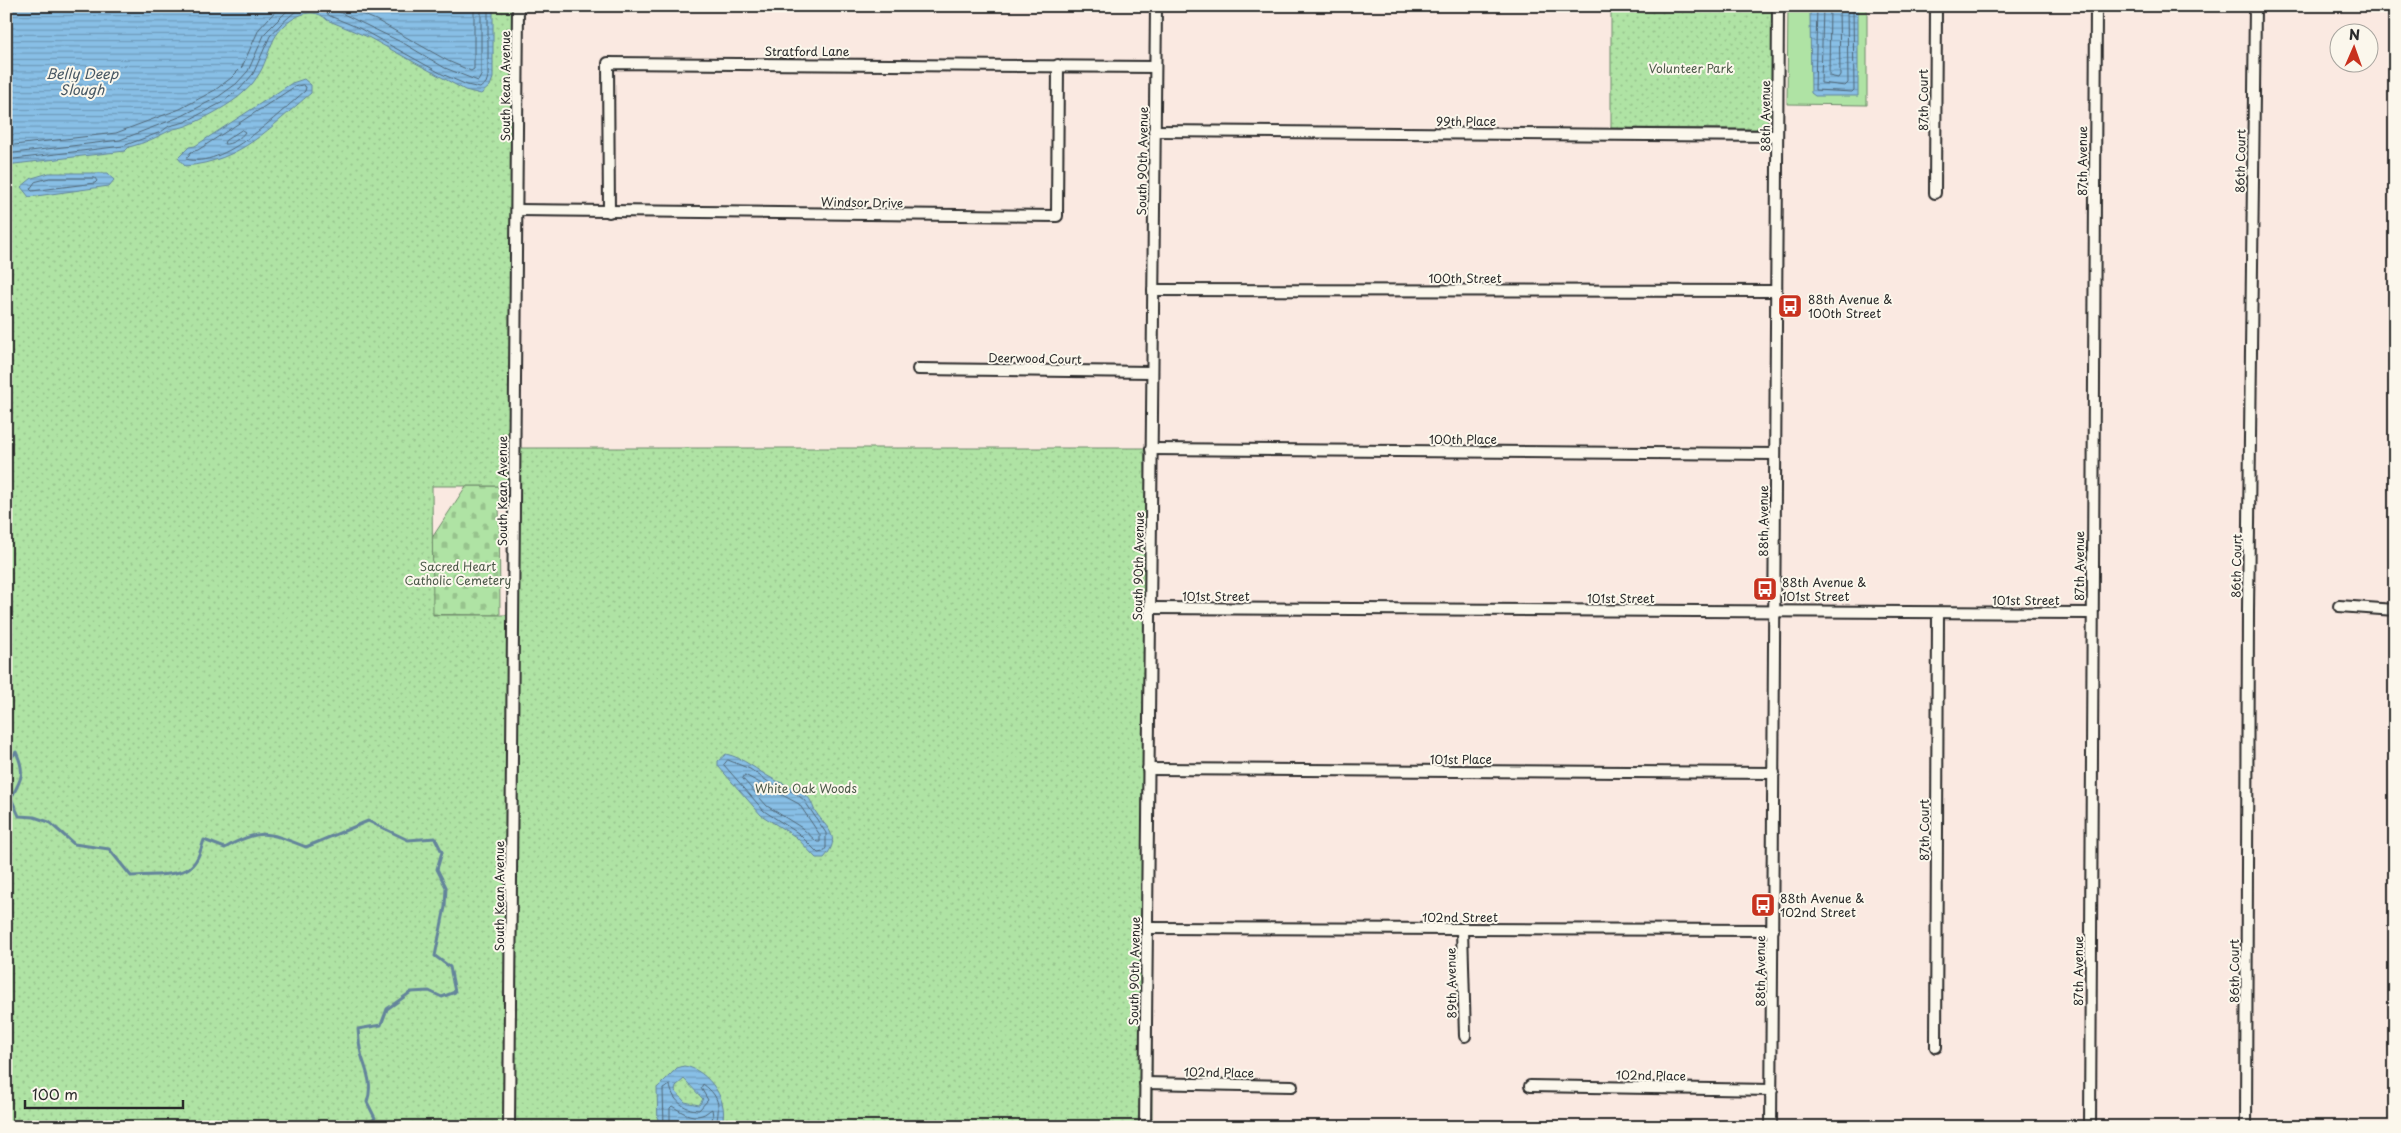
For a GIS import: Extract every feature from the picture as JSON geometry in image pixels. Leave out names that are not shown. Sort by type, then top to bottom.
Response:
[{"type":"street","name":"South Kean Avenue","points":[[509,1127],[518,6]]},
{"type":"street","name":"South 90th Avenue","points":[[1144,1127],[1156,6]]},
{"type":"street","name":"88th Avenue","points":[[1772,1127],[1778,6]]},
{"type":"street","name":"87th Court","points":[[1935,194],[1936,6]]},
{"type":"street","name":"87th Avenue","points":[[2090,1127],[2096,6]]},
{"type":"street","name":"86th Court","points":[[2246,1127],[2248,620],[2255,6]]},
{"type":"street","name":"Stratford Lane","points":[[609,212],[608,63],[1155,67]]},
{"type":"street","name":"Windsor Drive","points":[[517,210],[1057,216],[1058,65]]},
{"type":"street","name":"99th Place","points":[[1154,131],[1777,136]]},
{"type":"street","name":"100th Street","points":[[1153,290],[1776,291]]},
{"type":"street","name":"Deerwood Court","points":[[918,369],[1152,372]]},
{"type":"street","name":"100th Place","points":[[1151,449],[1776,454]]},
{"type":"street","points":[[2339,606],[2395,610]]},
{"type":"street","name":"101st Street","points":[[1150,608],[2092,613]]},
{"type":"street","name":"87th Court","points":[[1936,1047],[1938,613]]},
{"type":"street","name":"101st Place","points":[[1148,769],[1774,773]]},
{"type":"street","name":"102nd Street","points":[[1146,928],[1773,930]]},
{"type":"street","name":"89th Avenue","points":[[1462,930],[1464,1036]]},
{"type":"street","name":"102nd Place","points":[[1145,1083],[1292,1086]]},
{"type":"street","name":"102nd Place","points":[[1530,1086],[1772,1090]]},
{"type":"green space","name":"White Oak Woods","points":[[6,6],[517,6],[512,448],[1144,448],[1147,501],[1144,647],[1152,699],[1152,1127],[6,1127]],"holes":[[[432,486],[515,486],[513,615],[433,615]]]},
{"type":"green space","name":"Volunteer Park","points":[[1611,6],[1772,6],[1771,110],[1766,126],[1755,129],[1611,128]]},
{"type":"green space","points":[[1788,6],[1867,6],[1867,105],[1787,104]]},
{"type":"green space","name":"Sacred Heart Catholic Cemetery","points":[[466,486],[499,486],[500,615],[382,614]]},
{"type":"water","name":"Belly Deep Slough","points":[[6,6],[493,6],[493,78],[490,86],[481,94],[465,90],[368,37],[327,20],[320,15],[313,13],[305,14],[290,21],[278,33],[260,73],[250,87],[232,102],[208,116],[186,126],[173,129],[146,142],[129,147],[125,151],[6,165]]},
{"type":"water","points":[[1813,6],[1855,6],[1858,9],[1858,96],[1815,96],[1811,93],[1810,13]]},
{"type":"water","points":[[304,79],[311,85],[311,93],[254,141],[239,150],[205,163],[185,166],[178,158],[189,147],[195,146],[292,83]]},
{"type":"water","points":[[49,173],[108,173],[114,180],[109,186],[29,197],[21,187],[32,178]]},
{"type":"water","points":[[726,754],[744,761],[773,779],[795,788],[807,796],[832,838],[830,850],[824,858],[816,858],[796,837],[761,815],[718,766],[718,761]]},
{"type":"water","points":[[684,1066],[693,1069],[702,1074],[716,1089],[721,1098],[723,1108],[723,1118],[720,1127],[658,1127],[657,1088],[677,1068]],"holes":[[[684,1079],[703,1099],[699,1105],[685,1102],[675,1091],[676,1086]]]},
{"type":"waterway","points":[[6,764],[16,752],[21,766],[21,776],[11,798],[19,816],[34,817],[49,822],[74,844],[109,849],[131,876],[170,874],[184,871],[195,862],[204,840],[225,848],[248,837],[266,834],[306,847],[368,821],[408,840],[435,838],[442,852],[437,869],[446,887],[445,907],[435,956],[450,967],[455,992],[442,997],[429,991],[411,992],[387,1009],[381,1025],[358,1029],[360,1050],[369,1085],[367,1102],[375,1118],[366,1127]]},
{"type":"place","name":"88th Avenue & 100th Street","points":[[1790,306]]},
{"type":"place","name":"88th Avenue & 101st Street","points":[[1765,589]]},
{"type":"place","name":"88th Avenue & 102nd Street","points":[[1763,905]]}]
